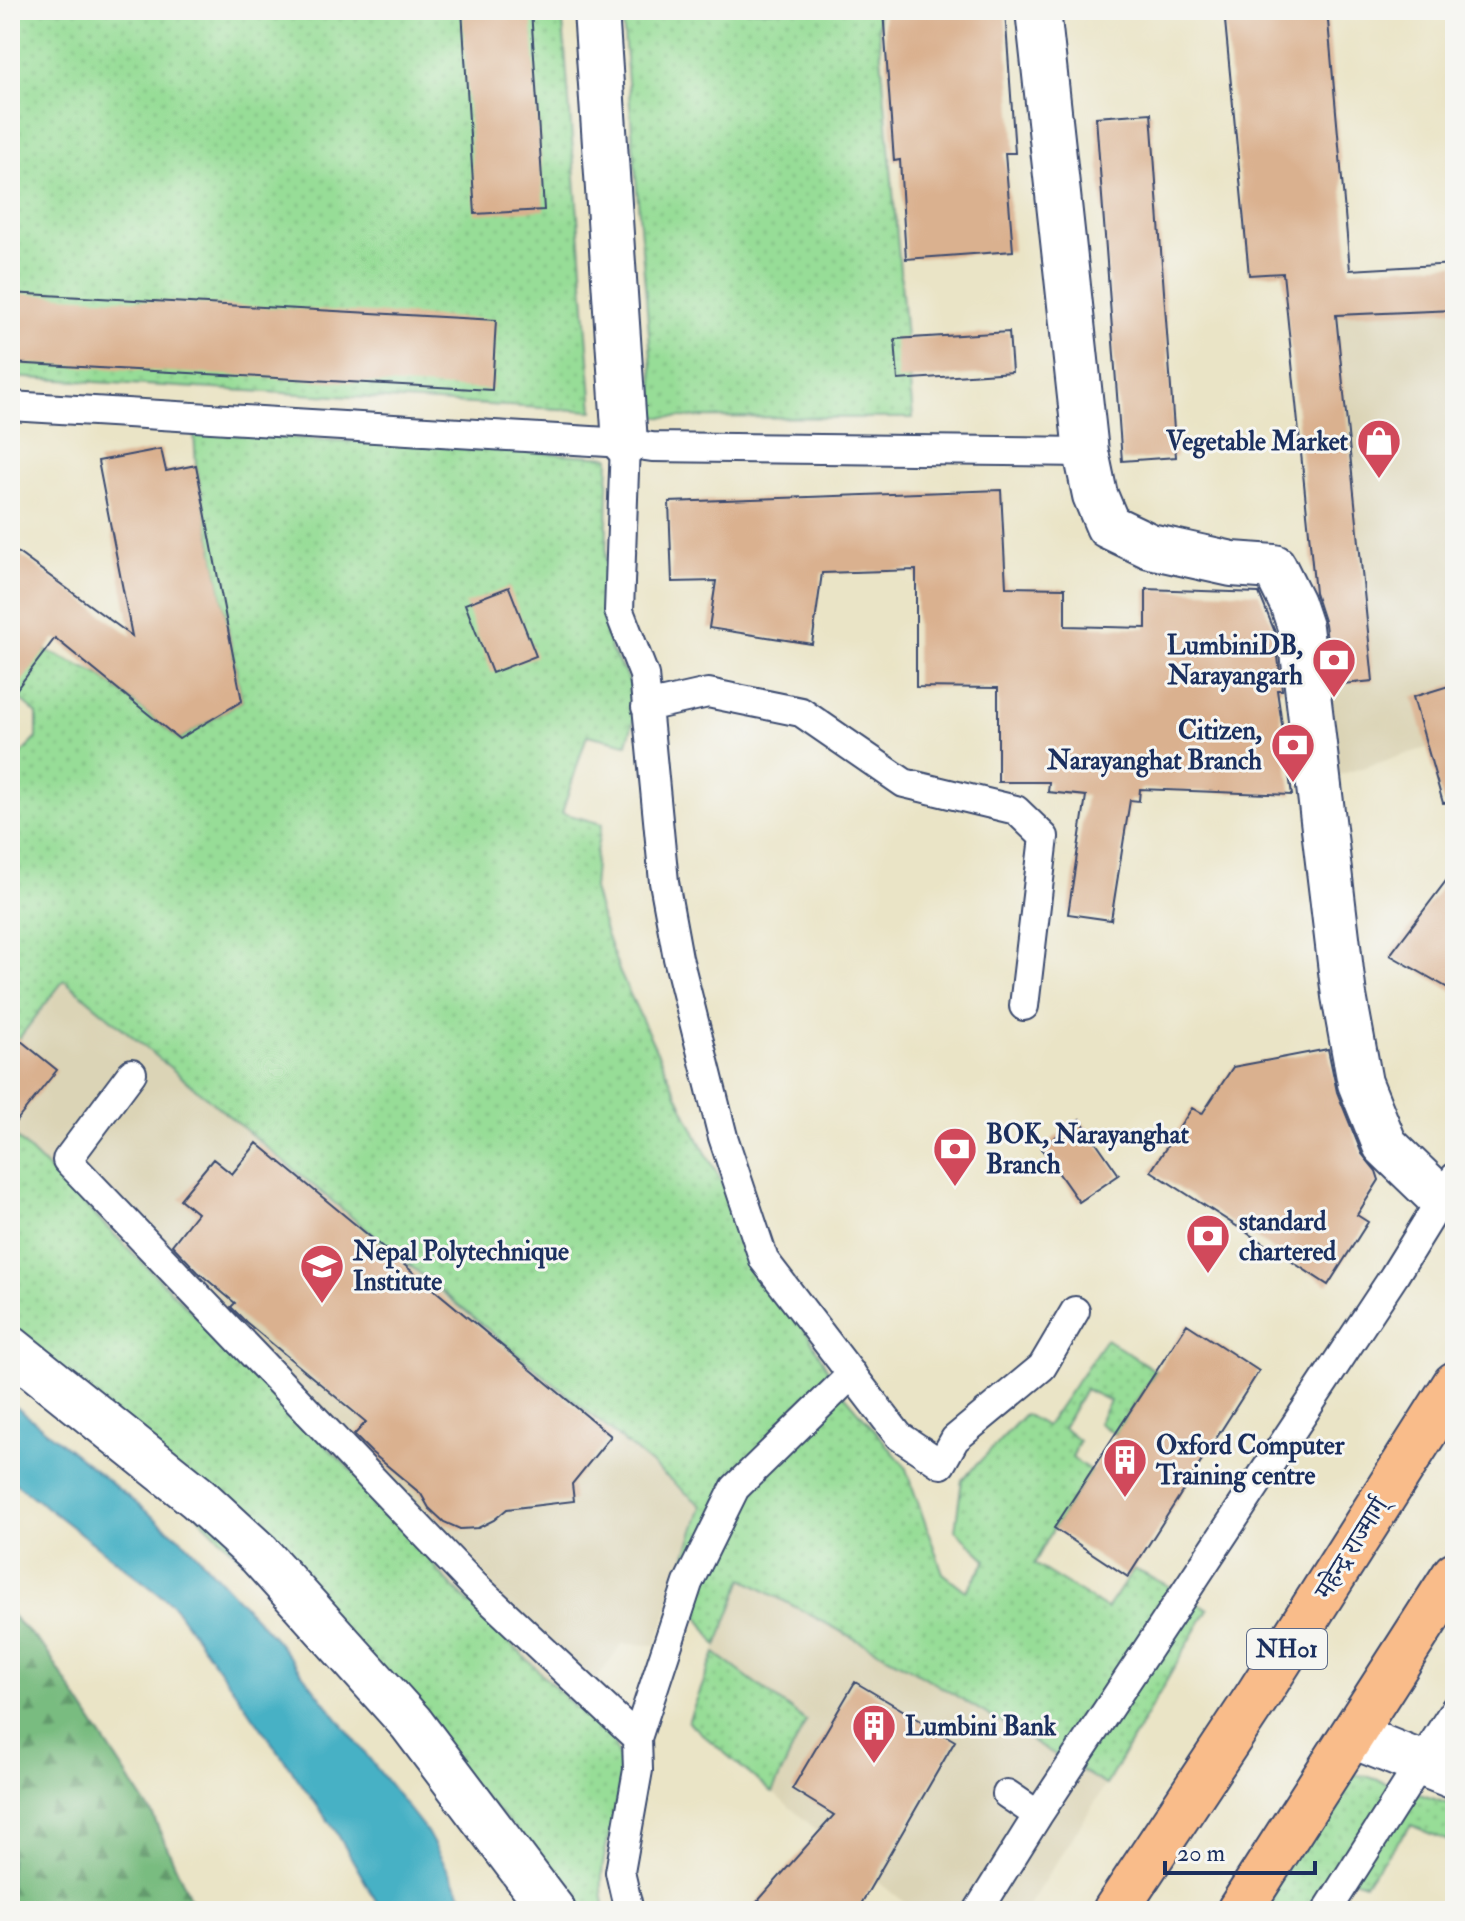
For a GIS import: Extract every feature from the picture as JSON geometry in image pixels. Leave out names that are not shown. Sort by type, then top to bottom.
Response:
[{"type":"highway","name":"महेन्द्र राज्मार्ग्","points":[[1115,1911],[1258,1695],[1455,1384]]},
{"type":"highway","points":[[1239,1911],[1455,1574]]},
{"type":"street","points":[[596,10],[625,443]]},
{"type":"street","points":[[1038,10],[1086,452],[1095,495],[1108,526],[1150,546],[1232,564],[1274,567],[1300,627],[1344,996],[1360,1083],[1385,1145],[1448,1188]]},
{"type":"street","points":[[10,1348],[138,1449],[259,1554],[411,1723],[553,1911]]},
{"type":"street","points":[[1353,1736],[1438,1771]]},
{"type":"lane","points":[[10,406],[652,447],[1086,452]]},
{"type":"lane","points":[[625,443],[619,611],[644,675],[664,882],[678,958],[723,1137],[764,1260],[899,1436],[941,1464],[955,1439],[1042,1367],[1075,1311]]},
{"type":"lane","points":[[646,707],[708,693],[801,712],[904,783],[1016,810],[1044,837],[1024,1006]]},
{"type":"lane","points":[[132,1073],[67,1160],[474,1585],[637,1738]]},
{"type":"lane","points":[[978,1911],[1448,1188]]},
{"type":"lane","points":[[629,1911],[620,1872],[638,1770],[637,1738],[688,1583],[735,1488],[852,1374]]},
{"type":"lane","points":[[1327,1911],[1438,1771],[1455,1709]]},
{"type":"lane","points":[[1007,1794],[1038,1815]]},
{"type":"shaded area","name":"Vegetable Market","points":[[1455,264],[1455,739],[1336,776],[1324,686],[1283,273]]},
{"type":"shaded area","name":"Nepal Polytechnique Institute","points":[[63,980],[703,1506],[656,1645],[622,1644],[576,1708],[440,1574],[412,1531],[10,1131],[10,1050]]},
{"type":"shaded area","name":"Lumbini Bank","points":[[742,1579],[906,1666],[1106,1785],[1025,1911],[917,1911],[688,1722]]},
{"type":"green space","points":[[10,10],[562,10],[593,411],[10,377]]},
{"type":"green space","points":[[622,10],[877,10],[913,418],[656,417]]},
{"type":"green space","points":[[194,432],[609,457],[604,625],[611,650],[634,689],[635,715],[627,744],[587,735],[562,813],[602,824],[593,889],[620,973],[698,1139],[837,1386],[905,1466],[943,1573],[966,1591],[987,1560],[955,1530],[962,1480],[1025,1414],[1046,1426],[1106,1339],[1156,1371],[1115,1434],[1098,1423],[1110,1401],[1085,1389],[1063,1428],[1079,1441],[1072,1458],[1091,1471],[1034,1564],[1107,1609],[1134,1569],[1208,1609],[1106,1785],[906,1666],[743,1579],[717,1646],[677,1582],[702,1506],[64,980],[10,1050],[10,765],[37,738],[37,714],[10,690],[10,624],[47,651],[100,675],[179,739],[242,701],[196,465]]},
{"type":"green space","points":[[10,1131],[412,1531],[440,1574],[576,1708],[608,1734],[615,1746],[619,1785],[602,1869],[606,1911],[567,1911],[517,1831],[10,1331]]},
{"type":"green space","points":[[10,1614],[45,1649],[152,1814],[196,1911],[10,1911]]},
{"type":"green space","points":[[715,1653],[806,1721],[772,1793],[688,1722]]},
{"type":"green space","points":[[1319,1771],[1366,1776],[1455,1806],[1455,1844],[1411,1825],[1365,1883],[1330,1872],[1307,1911],[1231,1911]]},
{"type":"water","points":[[10,1402],[187,1544],[276,1640],[427,1832],[470,1911],[382,1911],[337,1833],[172,1604],[10,1479]]},
{"type":"building","points":[[462,10],[531,10],[544,210],[475,214]]},
{"type":"building","points":[[883,10],[1005,10],[1015,153],[1005,153],[1013,251],[906,259],[900,160],[894,161]]},
{"type":"building","points":[[1224,10],[1327,10],[1350,270],[1455,264],[1455,310],[1336,315],[1373,681],[1332,685],[1325,624],[1315,593],[1283,273],[1249,275]]},
{"type":"building","points":[[1151,113],[1176,457],[1122,461],[1096,117]]},
{"type":"building","points":[[10,293],[496,320],[492,390],[10,363]]},
{"type":"building","points":[[1009,332],[1012,372],[898,380],[895,339]]},
{"type":"building","points":[[161,449],[166,471],[196,465],[242,701],[179,739],[55,638],[10,698],[10,547],[132,636],[98,461]]},
{"type":"building","points":[[1001,490],[1006,587],[1065,588],[1065,626],[1146,628],[1146,589],[1259,593],[1275,632],[1282,690],[1277,690],[1292,795],[1140,789],[1139,801],[1130,800],[1111,920],[1068,914],[1086,796],[1048,792],[1049,782],[998,782],[998,688],[916,687],[916,570],[822,573],[812,644],[709,628],[716,581],[672,582],[669,502]]},
{"type":"building","points":[[509,587],[536,656],[492,673],[465,604]]},
{"type":"building","points":[[1455,684],[1455,802],[1443,803],[1413,697]]},
{"type":"building","points":[[1455,869],[1455,992],[1390,955]]},
{"type":"building","points":[[10,1032],[57,1070],[10,1129]]},
{"type":"building","points":[[1328,1049],[1337,1092],[1362,1154],[1376,1171],[1379,1180],[1357,1215],[1368,1222],[1328,1285],[1151,1171],[1192,1108],[1202,1114],[1233,1067]]},
{"type":"building","points":[[1080,1119],[1119,1175],[1079,1202],[1041,1148]]},
{"type":"building","points":[[257,1143],[611,1436],[572,1484],[574,1501],[507,1509],[478,1528],[460,1529],[444,1522],[429,1508],[421,1494],[354,1435],[366,1422],[246,1322],[231,1307],[235,1303],[172,1245],[197,1213],[180,1199],[213,1159],[232,1174]]},
{"type":"building","name":"Oxford Computer Training centre","points":[[1187,1324],[1259,1371],[1128,1577],[1054,1528]]},
{"type":"building","name":"Lumbini Bank","points":[[855,1682],[955,1741],[857,1911],[749,1911],[834,1815],[792,1789]]},
{"type":"place","name":"Vegetable Market","points":[[1379,480]]},
{"type":"place","name":"LumbiniDB, Narayangarh","points":[[1334,699]]},
{"type":"place","name":"Citizen, Narayanghat Branch","points":[[1293,784]]},
{"type":"place","name":"BOK, Narayanghat Branch","points":[[955,1188]]},
{"type":"place","name":"standard chartered","points":[[1208,1275]]},
{"type":"place","name":"Nepal Polytechnique Institute","points":[[322,1305]]},
{"type":"place","name":"Oxford Computer Training centre","points":[[1125,1499]]},
{"type":"place","name":"Lumbini Bank","points":[[874,1765]]}]
